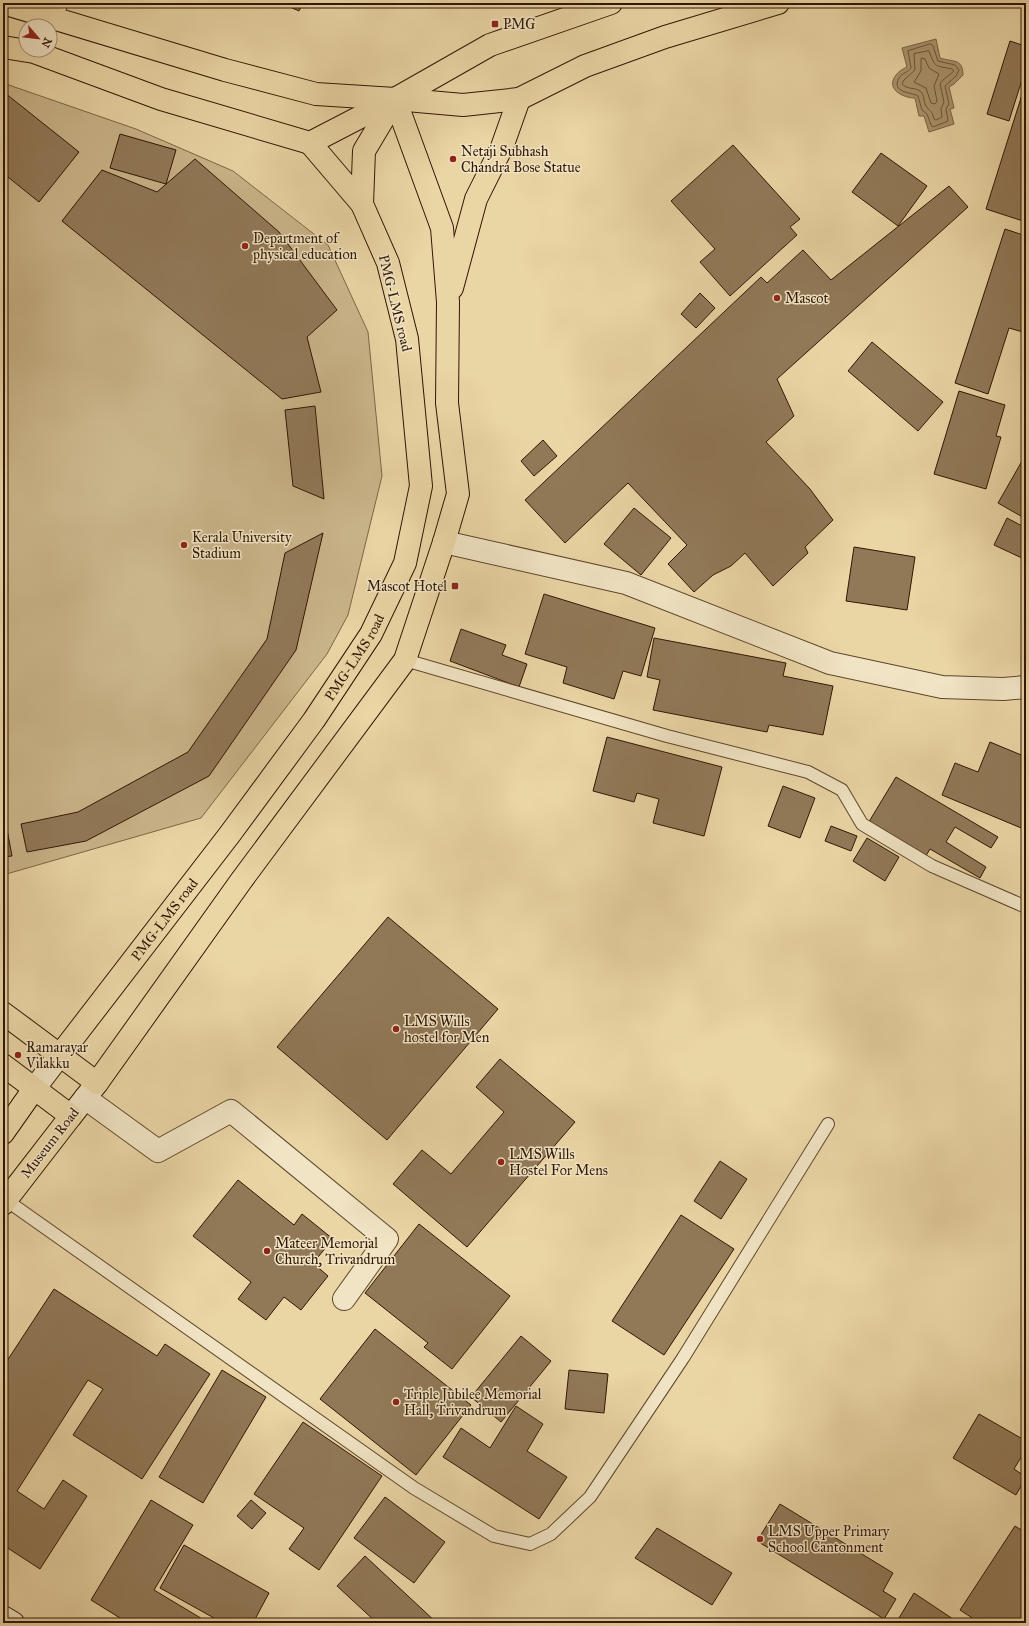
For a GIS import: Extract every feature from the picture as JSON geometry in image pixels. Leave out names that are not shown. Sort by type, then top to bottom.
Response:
[{"type":"main road","points":[[3,3],[58,11],[225,70],[316,94],[463,105],[519,99],[585,66],[665,37],[778,3]]},
{"type":"main road","points":[[310,143],[395,99],[490,45],[611,3]]},
{"type":"main road","points":[[3,47],[34,52],[161,100],[310,143],[362,204]]},
{"type":"main road","points":[[3,1013],[60,1055],[91,1090],[241,882],[405,660],[444,542],[458,494],[447,403],[448,302],[442,228],[395,99]]},
{"type":"main road","name":"PMG-LMS road","points":[[60,1055],[225,840],[314,720],[371,634],[405,563],[420,486],[407,339],[388,263],[362,204],[364,151],[395,99]]},
{"type":"main road","points":[[448,302],[476,199],[502,147],[519,99]]},
{"type":"main road","points":[[3,1065],[70,1116]]},
{"type":"main road","points":[[3,1133],[34,1089]]},
{"type":"main road","name":"Museum Road","points":[[4,1202],[70,1116]]},
{"type":"street","points":[[444,542],[626,583],[830,663],[942,687],[1003,689],[1026,687]]},
{"type":"street","points":[[34,1089],[60,1055]]},
{"type":"street","points":[[91,1090],[158,1151],[231,1111],[387,1239],[344,1299]]},
{"type":"street","name":"Museum Road","points":[[70,1116],[91,1090]]},
{"type":"street","points":[[3,1617],[13,1623]]},
{"type":"lane","points":[[405,660],[667,736],[808,772],[842,790],[862,824],[932,866],[1026,907]]},
{"type":"lane","points":[[4,1202],[414,1488],[494,1536],[530,1544],[551,1534],[590,1497],[683,1358],[828,1124]]},
{"type":"shaded area","name":"Kerala University Stadium","points":[[3,83],[136,129],[233,171],[328,245],[368,332],[382,476],[348,615],[327,654],[201,818],[3,875]]},
{"type":"water","points":[[936,39],[940,58],[959,63],[963,70],[963,75],[949,87],[954,108],[950,109],[954,124],[929,132],[924,116],[919,116],[915,98],[910,98],[897,92],[894,88],[893,80],[900,71],[907,67],[902,48]]},
{"type":"building","points":[[281,3],[303,3],[299,11]]},
{"type":"building","points":[[1010,41],[1025,46],[1026,42],[1026,67],[1009,121],[987,114]]},
{"type":"building","points":[[1026,82],[1026,222],[986,209]]},
{"type":"building","points":[[5,93],[79,152],[39,202],[3,173],[3,95]]},
{"type":"building","points":[[120,134],[176,150],[166,184],[110,168]]},
{"type":"building","points":[[733,145],[800,219],[790,227],[797,235],[730,296],[700,262],[715,249],[671,201]]},
{"type":"building","points":[[881,153],[927,186],[898,226],[852,192]]},
{"type":"building","points":[[195,159],[279,232],[337,310],[307,337],[321,392],[282,399],[62,221],[102,170],[157,192]]},
{"type":"building","points":[[949,186],[968,207],[777,379],[794,416],[766,442],[810,489],[833,520],[805,547],[808,553],[773,586],[745,553],[731,566],[713,575],[694,592],[668,564],[687,545],[628,483],[565,543],[525,500],[761,277],[767,283],[803,250],[831,280]]},
{"type":"building","points":[[1005,229],[1026,236],[1026,333],[1009,328],[988,394],[955,383]]},
{"type":"building","points":[[700,293],[715,308],[696,328],[681,314]]},
{"type":"building","points":[[872,342],[943,402],[918,431],[848,371]]},
{"type":"building","points":[[959,391],[1005,405],[996,436],[1001,437],[986,489],[934,474]]},
{"type":"building","points":[[315,406],[324,499],[293,486],[285,410]]},
{"type":"building","points":[[543,440],[557,456],[534,476],[521,461]]},
{"type":"building","points":[[1026,454],[1026,519],[998,503]]},
{"type":"building","points":[[634,508],[671,538],[641,575],[604,544]]},
{"type":"building","points":[[1007,518],[1026,528],[1026,555],[1024,559],[994,545]]},
{"type":"building","points":[[323,533],[296,650],[209,776],[86,841],[27,852],[21,824],[78,812],[188,752],[267,639],[285,553]]},
{"type":"building","points":[[854,547],[915,557],[907,610],[846,601]]},
{"type":"building","points":[[544,594],[655,628],[641,676],[623,671],[614,699],[563,683],[567,667],[525,654]]},
{"type":"building","points":[[461,629],[506,645],[502,655],[527,664],[519,687],[450,661]]},
{"type":"building","points":[[654,638],[786,663],[783,676],[833,686],[823,735],[769,725],[767,732],[653,710],[660,680],[647,677]]},
{"type":"building","points":[[607,737],[722,767],[704,836],[653,823],[659,799],[637,793],[634,802],[593,791]]},
{"type":"building","points":[[990,742],[1026,757],[1026,830],[942,795],[955,763],[978,772]]},
{"type":"building","points":[[896,777],[998,837],[991,848],[955,827],[946,842],[986,867],[980,878],[930,849],[924,859],[867,825]]},
{"type":"building","points":[[783,786],[815,798],[800,838],[768,826]]},
{"type":"building","points":[[3,824],[6,824],[12,856],[3,857]]},
{"type":"building","points":[[831,826],[857,836],[851,851],[825,841]]},
{"type":"building","points":[[867,838],[899,857],[885,881],[853,861]]},
{"type":"building","points":[[388,917],[498,1009],[387,1140],[277,1047]]},
{"type":"building","name":"LMS Wills Hostel For Mens","points":[[500,1059],[575,1122],[467,1247],[393,1184],[422,1150],[451,1174],[504,1112],[476,1087]]},
{"type":"building","points":[[720,1161],[747,1179],[721,1219],[694,1201]]},
{"type":"building","name":"Mateer Memorial Church, Trivandrum","points":[[238,1180],[294,1225],[302,1214],[333,1239],[313,1263],[328,1276],[301,1310],[284,1297],[266,1320],[238,1299],[251,1282],[193,1236]]},
{"type":"building","points":[[681,1215],[734,1249],[664,1355],[612,1321]]},
{"type":"building","points":[[419,1224],[510,1296],[452,1369],[424,1347],[428,1343],[365,1293]]},
{"type":"building","points":[[54,1289],[157,1356],[165,1344],[210,1374],[142,1479],[73,1435],[103,1389],[88,1380],[17,1491],[44,1509],[63,1480],[87,1496],[40,1569],[3,1545],[3,1367]]},
{"type":"building","name":"Triple Jubilee Memorial Hall, Trivandrum","points":[[375,1329],[471,1405],[416,1475],[320,1399]]},
{"type":"building","points":[[521,1336],[551,1361],[501,1422],[471,1397]]},
{"type":"building","points":[[222,1370],[266,1397],[203,1503],[159,1477]]},
{"type":"building","points":[[569,1370],[608,1374],[604,1413],[565,1409]]},
{"type":"building","points":[[516,1406],[543,1424],[527,1451],[567,1477],[539,1519],[443,1457],[461,1428],[490,1448]]},
{"type":"building","points":[[979,1414],[1026,1441],[1026,1449],[1014,1469],[1026,1477],[1016,1495],[953,1458]]},
{"type":"building","points":[[303,1422],[382,1476],[319,1570],[289,1549],[304,1528],[254,1494]]},
{"type":"building","points":[[385,1497],[445,1542],[414,1583],[354,1538]]},
{"type":"building","points":[[151,1500],[193,1525],[154,1590],[209,1623],[128,1623],[91,1600]]},
{"type":"building","points":[[251,1500],[266,1513],[252,1529],[237,1516]]},
{"type":"building","points":[[780,1504],[893,1573],[883,1591],[896,1599],[884,1619],[757,1541]]},
{"type":"building","points":[[1026,1505],[1026,1516],[1021,1513]]},
{"type":"building","points":[[1015,1526],[1026,1533],[1026,1623],[980,1623],[960,1610]]},
{"type":"building","points":[[657,1528],[732,1573],[712,1605],[635,1558]]},
{"type":"building","points":[[184,1545],[269,1593],[253,1623],[223,1623],[160,1588]]},
{"type":"building","points":[[365,1556],[437,1623],[377,1623],[337,1586]]},
{"type":"building","points":[[914,1593],[959,1623],[896,1623]]},
{"type":"place","name":"PMG","points":[[495,24]]},
{"type":"place","name":"Netaji Subhash Chandra Bose Statue","points":[[453,159]]},
{"type":"place","name":"Department of physical education","points":[[245,246]]},
{"type":"place","name":"Mascot","points":[[777,298]]},
{"type":"place","name":"Kerala University Stadium","points":[[184,545]]},
{"type":"place","name":"Mascot Hotel","points":[[455,586]]},
{"type":"place","name":"LMS Wills hostel for Men","points":[[396,1029]]},
{"type":"place","name":"Ramarayar Vilakku","points":[[18,1055]]},
{"type":"place","name":"LMS Wills Hostel For Mens","points":[[501,1162]]},
{"type":"place","name":"Mateer Memorial Church, Trivandrum","points":[[267,1251]]},
{"type":"place","name":"Triple Jubilee Memorial Hall, Trivandrum","points":[[396,1402]]},
{"type":"place","name":"LMS Upper Primary School Cantonment","points":[[760,1539]]}]
